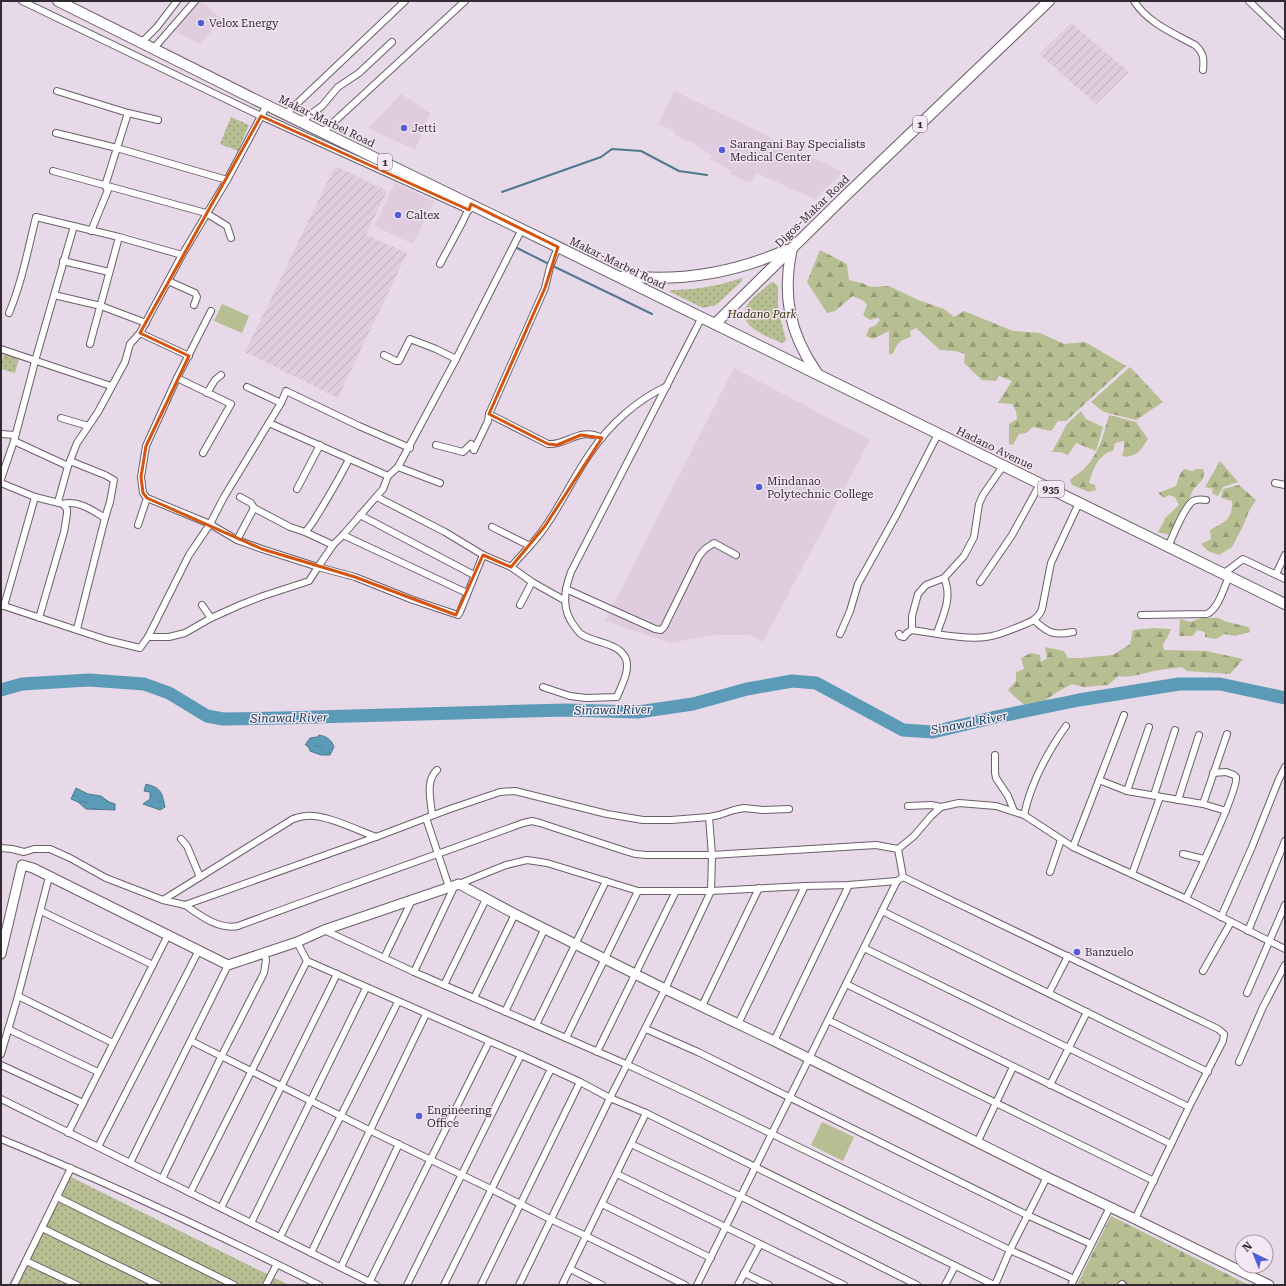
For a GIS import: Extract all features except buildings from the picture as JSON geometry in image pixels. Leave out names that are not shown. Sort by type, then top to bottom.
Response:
[{"type":"main road","name":"Makar-Marbel Road","points":[[58,1],[324,132],[470,207],[522,229],[715,324]]},
{"type":"main road","name":"Digos-Makar Road","points":[[715,324],[840,200],[1049,1]]},
{"type":"main road","points":[[617,275],[662,278],[706,274],[750,264],[792,248],[787,281],[790,314],[800,346],[818,374]]},
{"type":"main road","name":"Hadano Avenue","points":[[715,324],[1285,604]]},
{"type":"street","points":[[22,1],[261,116],[470,207],[440,264]]},
{"type":"street","points":[[142,42],[157,27],[177,1]]},
{"type":"street","points":[[154,48],[195,1]]},
{"type":"street","points":[[286,114],[405,1]]},
{"type":"street","points":[[324,132],[465,1]]},
{"type":"street","points":[[1134,1],[1151,21],[1200,50],[1203,54],[1204,70]]},
{"type":"street","points":[[1249,1],[1285,36]]},
{"type":"street","points":[[298,120],[303,120],[322,106],[338,87],[359,73],[392,42]]},
{"type":"street","points":[[57,91],[128,113],[158,120]]},
{"type":"street","points":[[61,503],[69,463],[77,443],[98,412],[125,362],[130,344],[140,333],[146,323],[182,255],[227,180],[267,105]]},
{"type":"street","points":[[91,231],[108,190],[105,186],[128,113]]},
{"type":"street","points":[[56,133],[116,148],[227,180]]},
{"type":"street","points":[[53,171],[206,213],[227,226],[231,238]]},
{"type":"street","points":[[9,313],[15,299],[24,268],[36,217],[119,237],[182,255]]},
{"type":"street","points":[[1,479],[74,226]]},
{"type":"street","points":[[148,637],[163,638],[185,633],[211,618],[263,596],[309,580],[333,545],[378,497],[388,476],[398,467],[410,448],[522,229]]},
{"type":"street","points":[[90,344],[119,237]]},
{"type":"street","points":[[436,445],[464,452],[471,444],[474,450],[545,288],[550,267],[558,247]]},
{"type":"street","points":[[63,261],[109,272]]},
{"type":"street","points":[[168,281],[190,290],[197,295],[194,305]]},
{"type":"street","points":[[54,295],[101,306],[146,323]]},
{"type":"street","points":[[211,311],[177,378],[146,446],[141,477],[143,493],[147,498],[210,524],[238,540],[318,567],[355,577],[456,615],[460,612],[483,555]]},
{"type":"street","points":[[543,687],[570,696],[586,698],[617,698],[627,672],[626,659],[619,650],[581,634],[570,621],[567,614],[564,600],[566,589],[571,572],[702,317]]},
{"type":"street","points":[[140,333],[189,356]]},
{"type":"street","points":[[384,355],[399,361],[410,339],[456,359]]},
{"type":"street","points":[[1,350],[111,386]]},
{"type":"street","points":[[207,393],[214,380],[221,375]]},
{"type":"street","points":[[177,378],[230,404],[203,453]]},
{"type":"street","points":[[510,567],[546,526],[578,472],[602,438],[640,401],[667,386]]},
{"type":"street","points":[[247,387],[280,403]]},
{"type":"street","points":[[35,497],[3,606],[107,640],[140,648],[148,637],[189,555],[210,524],[224,497],[269,423],[286,391],[359,426],[410,448]]},
{"type":"street","points":[[489,414],[548,444],[556,445],[564,440],[581,435],[594,435],[602,438]]},
{"type":"street","points":[[61,418],[88,426]]},
{"type":"street","points":[[269,423],[388,476]]},
{"type":"street","points":[[1,434],[14,438],[69,463],[105,475],[114,480],[110,502],[77,629]]},
{"type":"street","points":[[840,634],[850,611],[858,584],[898,512],[938,434]]},
{"type":"street","points":[[297,489],[320,445]]},
{"type":"street","points":[[305,532],[313,524],[336,485],[349,458]]},
{"type":"street","points":[[912,630],[912,616],[918,594],[926,585],[944,578],[969,549],[974,537],[979,504],[983,495],[1003,466]]},
{"type":"street","points":[[398,467],[440,483]]},
{"type":"street","points":[[1,483],[35,497],[61,503],[69,502],[88,507],[105,518]]},
{"type":"street","points":[[1275,483],[1285,485]]},
{"type":"street","points":[[980,582],[1012,535],[1040,484]]},
{"type":"street","points":[[240,497],[251,503],[254,508],[290,527],[333,545]]},
{"type":"street","points":[[378,497],[445,532],[483,555],[510,567],[532,582],[564,600]]},
{"type":"street","points":[[138,525],[147,498]]},
{"type":"street","points":[[1168,547],[1190,503],[1196,500],[1206,500]]},
{"type":"street","points":[[39,618],[67,521],[67,510],[61,503]]},
{"type":"street","points":[[899,634],[900,636],[904,637],[912,630],[963,638],[985,637],[1005,632],[1034,620],[1042,609],[1051,563],[1079,503]]},
{"type":"street","points":[[238,540],[254,508]]},
{"type":"street","points":[[360,515],[474,575]]},
{"type":"street","points":[[492,527],[530,546]]},
{"type":"street","points":[[343,535],[467,593]]},
{"type":"street","points":[[566,589],[660,630],[664,627],[702,552],[714,543],[736,555]]},
{"type":"street","points":[[1276,574],[1285,555]]},
{"type":"street","points":[[1141,615],[1207,614],[1213,610],[1216,605],[1226,575],[1243,559],[1285,579]]},
{"type":"street","points":[[937,633],[948,597],[948,588],[944,578]]},
{"type":"street","points":[[520,605],[532,582]]},
{"type":"street","points":[[202,606],[211,618]]},
{"type":"street","points":[[1034,620],[1044,630],[1052,633],[1073,632]]},
{"type":"street","points":[[1073,847],[1124,715]]},
{"type":"street","points":[[1024,815],[1031,788],[1039,770],[1048,752],[1066,726]]},
{"type":"street","points":[[1127,791],[1148,727]]},
{"type":"street","points":[[1154,795],[1175,730]]},
{"type":"street","points":[[1203,804],[1227,734]]},
{"type":"street","points":[[1178,800],[1199,735]]},
{"type":"street","points":[[995,755],[996,778],[1008,796],[1014,812]]},
{"type":"street","points":[[1221,917],[1252,847],[1278,779],[1285,767]]},
{"type":"street","points":[[432,815],[429,780],[433,773],[437,770]]},
{"type":"street","points":[[1186,899],[1226,811],[1237,779],[1231,774],[1213,773]]},
{"type":"street","points":[[1099,780],[1127,791],[1203,804],[1226,811]]},
{"type":"street","points":[[185,905],[376,837],[432,815],[500,792],[515,791],[608,814],[630,818],[657,820],[709,817],[744,808],[763,810],[789,809]]},
{"type":"street","points":[[1132,874],[1160,797]]},
{"type":"street","points":[[908,806],[931,805],[941,807],[960,803],[975,804],[996,806],[1024,815],[1073,847],[1186,899],[1285,949]]},
{"type":"street","points":[[1,848],[24,852],[34,849],[50,849],[70,858],[106,878],[163,900],[185,905],[210,921],[228,927],[238,926],[341,887],[532,821],[549,825],[636,854],[656,856],[712,855],[876,845],[898,849],[914,836],[941,807]]},
{"type":"street","points":[[163,900],[293,819],[305,816],[318,816],[376,837]]},
{"type":"street","points":[[519,1285],[610,1098],[646,1029],[711,891],[712,855],[709,817]]},
{"type":"street","points":[[426,818],[438,854],[454,885],[486,899],[665,990],[774,1041],[977,1143],[1269,1285]]},
{"type":"street","points":[[180,839],[187,846],[200,877]]},
{"type":"street","points":[[1050,872],[1061,840]]},
{"type":"street","points":[[1248,931],[1285,841]]},
{"type":"street","points":[[898,849],[903,877]]},
{"type":"street","points":[[1,954],[24,852]]},
{"type":"street","points":[[1183,854],[1204,859]]},
{"type":"street","points":[[130,1163],[228,965],[297,942],[324,930],[454,885],[506,865],[527,860],[548,863],[638,891],[711,891],[849,885],[897,881],[903,877]]},
{"type":"street","points":[[22,865],[33,868],[228,965]]},
{"type":"street","points":[[1,1054],[18,996],[49,877]]},
{"type":"street","points":[[903,877],[1222,1031],[1224,1034],[1223,1040],[1135,1219]]},
{"type":"street","points":[[536,1025],[606,881]]},
{"type":"street","points":[[697,1285],[897,881]]},
{"type":"street","points":[[414,972],[454,885]]},
{"type":"street","points":[[774,1041],[849,885]]},
{"type":"street","points":[[738,1024],[805,886]]},
{"type":"street","points":[[702,1006],[759,888]]},
{"type":"street","points":[[566,1038],[638,891]]},
{"type":"street","points":[[597,1052],[676,891]]},
{"type":"street","points":[[444,985],[486,899]]},
{"type":"street","points":[[384,958],[412,900]]},
{"type":"street","points":[[1247,993],[1285,905]]},
{"type":"street","points":[[41,911],[153,965]]},
{"type":"street","points":[[882,911],[1208,1072]]},
{"type":"street","points":[[474,998],[515,914]]},
{"type":"street","points":[[1203,971],[1231,922]]},
{"type":"street","points":[[505,1012],[545,928]]},
{"type":"street","points":[[324,930],[414,972],[628,1065],[692,1095],[1073,1282],[1110,1207]]},
{"type":"street","points":[[68,1133],[168,935]]},
{"type":"street","points":[[297,942],[307,961],[521,1055],[580,1082],[610,1098],[646,1113],[955,1266],[982,1282],[995,1285],[1010,1250],[1046,1177]]},
{"type":"street","points":[[864,948],[1189,1107]]},
{"type":"street","points":[[98,1147],[199,950]]},
{"type":"street","points":[[162,1179],[264,972],[266,960],[264,952]]},
{"type":"street","points":[[1049,993],[1068,956]]},
{"type":"street","points":[[190,1192],[307,961]]},
{"type":"street","points":[[1239,1062],[1263,1007],[1285,965]]},
{"type":"street","points":[[221,1208],[337,974]]},
{"type":"street","points":[[846,984],[1171,1144]]},
{"type":"street","points":[[251,1223],[312,1102],[366,988]]},
{"type":"street","points":[[18,996],[113,1042]]},
{"type":"street","points":[[280,1237],[398,1002]]},
{"type":"street","points":[[1050,1084],[1087,1012]]},
{"type":"street","points":[[311,1253],[426,1014]]},
{"type":"street","points":[[828,1020],[1154,1180]]},
{"type":"street","points":[[8,1029],[98,1072]]},
{"type":"street","points":[[646,1029],[698,1052],[1027,1215],[1091,1244]]},
{"type":"street","points":[[191,1041],[250,1072],[685,1285]]},
{"type":"street","points":[[370,1281],[489,1042]]},
{"type":"street","points":[[407,1285],[521,1055]]},
{"type":"street","points":[[1,1065],[83,1103]]},
{"type":"street","points":[[977,1143],[1013,1067]]},
{"type":"street","points":[[444,1285],[551,1069]]},
{"type":"street","points":[[480,1285],[580,1082]]},
{"type":"street","points":[[1,1098],[68,1133],[376,1285]]},
{"type":"street","points":[[562,1285],[646,1113]]},
{"type":"street","points":[[1,1139],[72,1168],[277,1264],[318,1285]]},
{"type":"street","points":[[341,1267],[399,1144]]},
{"type":"street","points":[[631,1144],[740,1196],[917,1285]]},
{"type":"street","points":[[14,1285],[72,1168]]},
{"type":"street","points":[[617,1174],[760,1244],[834,1283],[844,1285]]},
{"type":"street","points":[[57,1197],[234,1285]]},
{"type":"street","points":[[602,1204],[711,1258]]},
{"type":"street","points":[[42,1228],[158,1285]]},
{"type":"street","points":[[738,1285],[760,1244]]},
{"type":"street","points":[[26,1260],[76,1285]]},
{"type":"street","points":[[266,1285],[277,1264]]},
{"type":"street","points":[[945,1285],[955,1266]]},
{"type":"street","points":[[570,1269],[602,1285]]},
{"type":"street","points":[[744,1273],[769,1285]]},
{"type":"highlighted area","points":[[261,116],[469,210],[471,204],[558,247],[545,288],[489,414],[548,444],[557,445],[581,435],[602,438],[545,526],[511,567],[483,555],[456,615],[355,577],[262,549],[147,498],[143,493],[141,477],[146,446],[189,356],[140,333]]},
{"type":"shaded area","points":[[196,1],[200,1],[222,19],[200,44],[173,30]]},
{"type":"shaded area","points":[[1071,23],[1129,72],[1096,104],[1039,54]]},
{"type":"shaded area","points":[[674,91],[843,172],[815,199],[756,173],[751,182],[745,181],[730,174],[732,171],[710,159],[712,155],[696,146],[696,144],[687,140],[686,141],[674,134],[675,131],[658,124]]},
{"type":"shaded area","points":[[401,94],[430,113],[415,150],[369,128]]},
{"type":"shaded area","points":[[335,166],[387,191],[366,235],[407,253],[338,398],[245,352]]},
{"type":"shaded area","points":[[395,183],[434,201],[413,244],[374,226]]},
{"type":"shaded area","name":"Mindanao Polytechnic College","points":[[734,368],[870,440],[763,642],[750,635],[716,635],[670,643],[605,621]]},
{"type":"green space","points":[[231,117],[249,125],[238,151],[220,144]]},
{"type":"green space","points":[[820,250],[847,264],[849,280],[871,287],[889,286],[918,300],[944,309],[954,317],[964,311],[1013,331],[1040,333],[1064,344],[1085,342],[1126,366],[1066,421],[1058,421],[1051,431],[1033,427],[1026,433],[1019,434],[1013,445],[1009,444],[1009,424],[1017,419],[1016,411],[1012,404],[998,403],[1012,381],[999,376],[996,381],[982,380],[964,363],[965,354],[955,351],[940,350],[916,328],[910,331],[911,337],[904,339],[897,345],[893,354],[889,354],[889,331],[873,339],[866,336],[869,328],[876,325],[880,320],[878,318],[870,320],[863,315],[867,305],[864,301],[853,296],[835,311],[827,313],[807,282]]},
{"type":"green space","name":"Hadano Park","points":[[742,278],[742,281],[716,305],[703,308],[670,292],[671,290],[716,285]]},
{"type":"green space","name":"Hadano Park","points":[[773,282],[778,286],[778,310],[786,340],[782,343],[750,326],[744,314],[746,307],[751,300]]},
{"type":"green space","points":[[222,304],[249,316],[242,333],[214,321]]},
{"type":"green space","points":[[4,353],[19,358],[15,373],[1,369]]},
{"type":"green space","points":[[1130,367],[1163,402],[1136,420],[1104,412],[1091,402]]},
{"type":"green space","points":[[1081,411],[1086,419],[1103,427],[1096,451],[1076,443],[1068,455],[1060,452],[1052,452],[1067,424]]},
{"type":"green space","points":[[1109,415],[1136,422],[1148,439],[1139,451],[1133,455],[1125,457],[1122,455],[1124,441],[1115,443],[1113,451],[1104,455],[1094,468],[1089,483],[1095,485],[1096,490],[1089,492],[1072,485],[1070,480],[1084,469],[1094,456],[1100,444]]},
{"type":"green space","points":[[1220,461],[1238,482],[1223,487],[1218,496],[1212,493],[1213,489],[1205,487]]},
{"type":"green space","points":[[1184,469],[1192,471],[1203,469],[1203,479],[1193,490],[1170,535],[1158,532],[1166,517],[1179,505],[1175,497],[1169,495],[1164,498],[1158,493],[1176,486],[1180,474]]},
{"type":"green space","points":[[1239,485],[1256,500],[1249,511],[1232,547],[1219,555],[1208,551],[1201,544],[1211,539],[1210,530],[1224,522],[1231,512],[1232,501],[1221,498],[1223,489]]},
{"type":"green space","points":[[1202,618],[1218,618],[1227,622],[1249,627],[1250,632],[1235,636],[1224,634],[1216,639],[1205,637],[1205,632],[1197,630],[1193,636],[1179,636],[1180,619],[1190,622]]},
{"type":"green space","points":[[1153,628],[1171,629],[1163,644],[1164,650],[1206,651],[1243,659],[1230,674],[1187,671],[1182,667],[1130,676],[1118,676],[1108,685],[1083,687],[1072,684],[1057,692],[1042,703],[1026,706],[1008,690],[1016,681],[1016,672],[1024,669],[1021,658],[1031,653],[1040,655],[1041,662],[1047,658],[1045,647],[1064,651],[1068,658],[1113,655],[1130,644],[1133,630]]},
{"type":"green space","points":[[822,1122],[854,1137],[843,1161],[811,1145]]},
{"type":"green space","points":[[65,1174],[289,1285],[9,1285]]},
{"type":"green space","points":[[1111,1216],[1249,1285],[1077,1285]]},
{"type":"water","points":[[319,735],[324,736],[332,742],[334,747],[330,755],[321,755],[310,751],[307,745],[305,745],[310,738],[317,737]]},
{"type":"water","points":[[146,784],[155,787],[160,791],[165,807],[160,810],[143,804],[150,799],[150,792],[144,791]]},
{"type":"water","points":[[76,788],[88,794],[101,796],[109,802],[115,804],[115,810],[86,809],[78,802],[71,799]]},
{"type":"waterway","points":[[502,192],[601,157],[612,149],[641,151],[679,171],[707,175]]},
{"type":"waterway","points":[[517,248],[547,263]]},
{"type":"waterway","points":[[555,267],[652,314]]},
{"type":"waterway","name":"Sinawal River","points":[[1,690],[22,684],[89,680],[144,684],[169,693],[207,716],[223,719],[565,710],[638,712],[693,704],[747,689],[792,681],[816,683],[903,730],[933,732],[1079,700],[1179,684],[1220,684],[1285,698]]},
{"type":"place","name":"Velox Energy","points":[[201,23]]},
{"type":"place","name":"Jetti","points":[[404,128]]},
{"type":"place","name":"Sarangani Bay Specialists Medical Center","points":[[722,150]]},
{"type":"place","name":"Caltex","points":[[398,215]]},
{"type":"place","name":"Mindanao Polytechnic College","points":[[759,487]]},
{"type":"place","name":"Banzuelo","points":[[1077,952]]},
{"type":"place","name":"Engineering Office","points":[[419,1116]]}]
